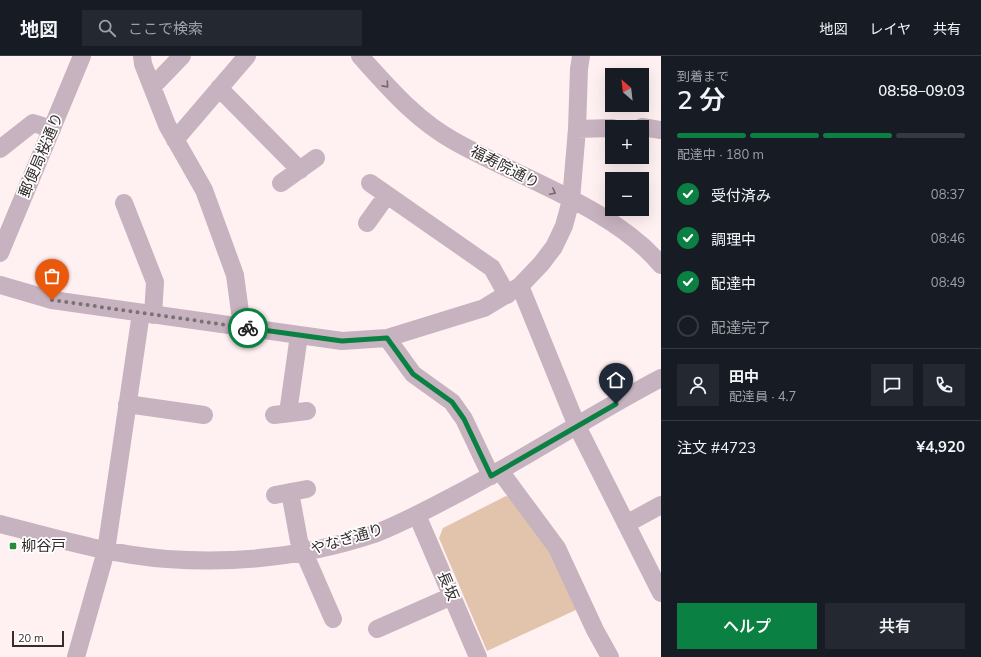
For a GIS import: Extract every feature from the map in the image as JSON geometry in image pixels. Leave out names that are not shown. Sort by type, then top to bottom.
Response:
[{"type":"street","name":"郵便局桜通り","points":[[0,253],[82,56]]},
{"type":"street","points":[[142,56],[143,64],[167,125],[204,190],[235,276],[242,327]]},
{"type":"street","points":[[152,87],[182,56]]},
{"type":"street","points":[[175,140],[247,56]]},
{"type":"street","name":"福寿院通り","points":[[360,56],[398,98],[422,120],[454,141],[571,200],[617,226],[651,253],[661,266]]},
{"type":"street","points":[[0,285],[52,300],[342,341],[387,338],[484,308],[514,290],[541,264],[554,247],[564,226],[571,200],[577,129],[580,62],[567,56]]},
{"type":"street","points":[[219,88],[300,170]]},
{"type":"street","points":[[0,149],[33,123],[52,129]]},
{"type":"street","points":[[577,129],[605,128]]},
{"type":"street","points":[[649,128],[661,130]]},
{"type":"street","points":[[281,183],[316,158]]},
{"type":"street","points":[[370,183],[492,268],[514,290],[577,426],[661,594]]},
{"type":"street","points":[[367,223],[387,195]]},
{"type":"street","points":[[76,657],[106,551],[127,404],[155,282],[124,203]]},
{"type":"street","points":[[299,336],[281,414],[307,411]]},
{"type":"street","points":[[387,338],[413,374],[452,402],[464,419],[496,474],[557,548],[595,630],[610,657]]},
{"type":"street","name":"やなぎ通り","points":[[0,524],[106,551],[166,560],[216,561],[259,559],[304,552],[373,534],[417,515],[496,474],[661,378]]},
{"type":"street","points":[[127,404],[204,415]]},
{"type":"street","points":[[291,492],[299,541],[333,619]]},
{"type":"street","points":[[626,524],[661,505]]},
{"type":"street","name":"長坂","points":[[417,515],[478,657]]},
{"type":"street","points":[[377,629],[452,596]]},
{"type":"shaded area","points":[[506,496],[511,498],[553,554],[578,609],[487,651],[439,538],[443,528]]},
{"type":"way so far","points":[[52,300],[248,328]]},
{"type":"place","name":"柳谷戸","points":[[13,546]]},
{"type":"route","points":[[248,328],[342,341],[387,338],[413,374],[452,402],[464,419],[491,476],[616,404]]}]
